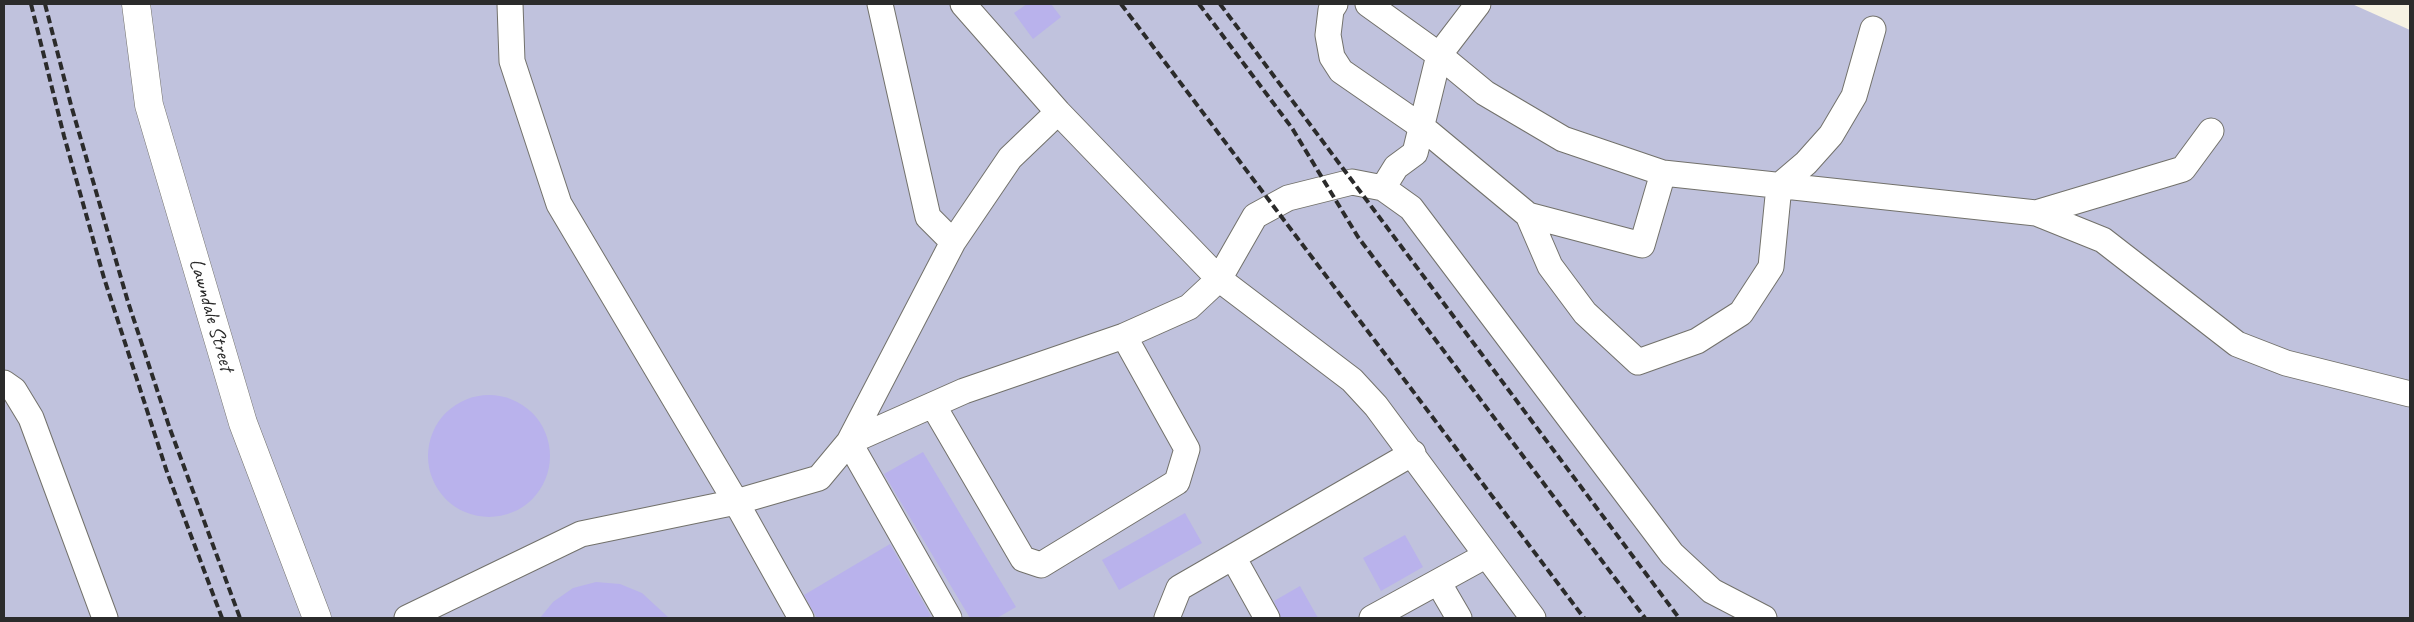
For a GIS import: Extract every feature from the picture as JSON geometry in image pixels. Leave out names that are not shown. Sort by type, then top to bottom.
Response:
[{"type":"main road","name":"Lawndale Street","points":[[136,4],[149,106],[243,423],[317,618]]},
{"type":"lane","points":[[510,4],[512,61],[559,204],[736,502],[801,618]]},
{"type":"lane","points":[[880,4],[928,217],[953,242]]},
{"type":"lane","points":[[963,4],[1058,112],[1219,279],[1352,380],[1376,406],[1413,453],[1485,556],[1533,618]]},
{"type":"lane","points":[[1335,4],[1331,10],[1328,35],[1332,57],[1341,71],[1422,127],[1528,215],[1642,245],[1663,173]]},
{"type":"lane","points":[[1368,4],[1439,55],[1485,93],[1563,139],[1663,173],[2036,213],[2103,240],[2237,344],[2286,363],[2410,394]]},
{"type":"lane","points":[[1383,188],[1396,167],[1415,153],[1439,55],[1478,4]]},
{"type":"lane","points":[[1528,215],[1550,266],[1585,314],[1638,362],[1697,341],[1741,313],[1771,267],[1780,186],[1806,163],[1832,135],[1854,96],[1873,29]]},
{"type":"lane","points":[[412,617],[581,534],[736,502],[819,478],[849,442],[953,242],[1010,158],[1058,112]]},
{"type":"lane","points":[[2036,213],[2183,170],[2211,130]]},
{"type":"lane","points":[[849,442],[964,391],[1124,336],[1189,307],[1219,279],[1255,216],[1288,198],[1352,182],[1383,188],[1412,208],[1672,554],[1712,591],[1764,618]]},
{"type":"lane","points":[[933,405],[1024,559],[1041,565],[1177,482],[1187,449],[1124,336]]},
{"type":"lane","points":[[4,383],[14,390],[31,418],[106,618]]},
{"type":"lane","points":[[849,442],[950,618]]},
{"type":"lane","points":[[1167,618],[1179,588],[1413,453]]},
{"type":"lane","points":[[1372,618],[1485,556]]},
{"type":"lane","points":[[1233,557],[1268,618]]},
{"type":"lane","points":[[1438,582],[1459,618]]},
{"type":"shaded area","points":[[4,4],[2352,4],[2410,30],[2410,618],[4,618]]},
{"type":"building","points":[[1027,4],[1051,4],[1061,17],[1033,39],[1014,13]]},
{"type":"building","points":[[489,395],[512,400],[532,413],[545,433],[550,456],[545,479],[532,499],[512,512],[489,517],[466,512],[446,499],[433,479],[428,456],[433,433],[446,413],[466,400]]},
{"type":"building","points":[[923,452],[1016,607],[997,618],[970,618],[884,474]]},
{"type":"building","points":[[1185,513],[1202,543],[1119,590],[1102,560]]},
{"type":"building","points":[[1405,535],[1423,567],[1381,591],[1363,558]]},
{"type":"building","points":[[890,544],[931,616],[926,618],[817,618],[804,595]]},
{"type":"building","points":[[596,582],[620,584],[642,593],[669,618],[540,618],[553,602],[573,588]]},
{"type":"building","points":[[1300,586],[1318,618],[1281,618],[1274,601]]},
{"type":"railway","points":[[31,4],[64,136],[104,278],[167,472],[222,618]]},
{"type":"railway","points":[[45,4],[71,105],[128,302],[170,429],[240,618]]},
{"type":"railway","points":[[1121,4],[1584,618]]},
{"type":"railway","points":[[1199,4],[1292,128],[1358,237],[1645,618]]},
{"type":"railway","points":[[1220,4],[1679,618]]}]
